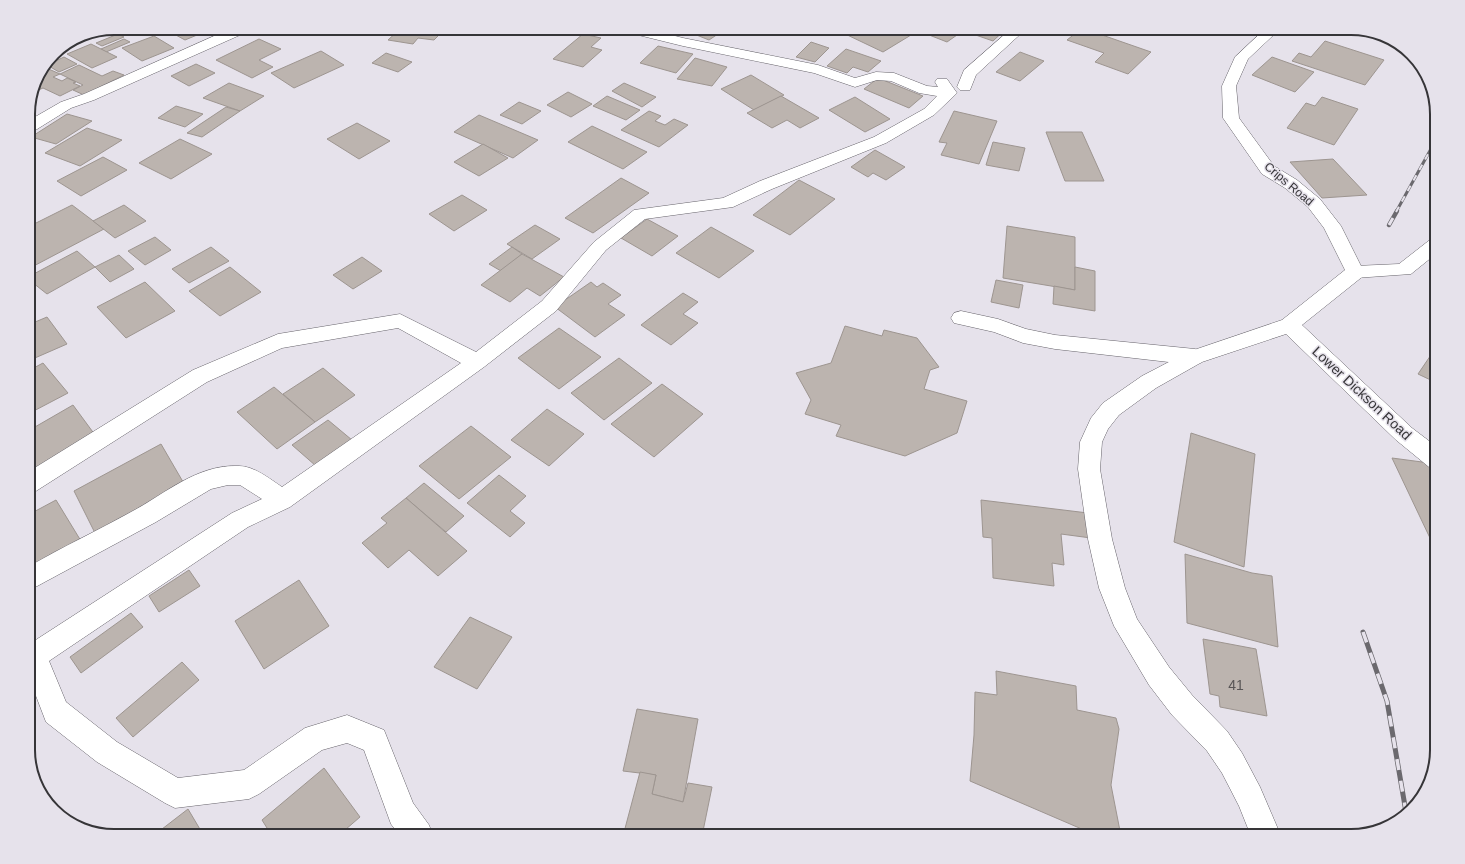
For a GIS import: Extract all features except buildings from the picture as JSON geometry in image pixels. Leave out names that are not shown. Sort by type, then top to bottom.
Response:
[{"type":"street","points":[[35,124],[66,105],[89,97],[228,35]]},
{"type":"street","points":[[655,35],[818,69],[855,83],[876,76],[894,76],[924,90],[952,87]]},
{"type":"street","points":[[35,655],[240,520],[282,500],[477,362],[549,306],[600,246],[640,214],[726,204],[794,174],[880,140],[929,112],[952,87],[1012,35]]},
{"type":"street","name":"Crips Road","points":[[1266,35],[1242,57],[1229,86],[1231,118],[1268,170],[1291,184],[1314,203],[1332,226],[1355,272]]},
{"type":"street","points":[[1263,829],[1250,796],[1217,741],[1182,705],[1158,676],[1127,626],[1112,588],[1100,539],[1089,469],[1091,442],[1099,424],[1111,409],[1149,382],[1195,357],[1289,325],[1355,272],[1404,270],[1430,249]]},
{"type":"street","points":[[962,318],[998,326],[1023,336],[1055,342],[1195,357]]},
{"type":"street","points":[[35,480],[200,376],[278,341],[400,321],[477,362]]},
{"type":"street","name":"Lower Dickson Road","points":[[1289,325],[1404,434],[1430,454]]},
{"type":"street","points":[[35,576],[54,564],[149,514],[191,486],[219,476],[243,475],[282,500]]},
{"type":"street","points":[[35,667],[56,712],[107,752],[175,793],[250,784],[315,738],[347,729],[374,740],[402,813],[413,829]]},
{"type":"railway","points":[[1396,212],[1430,151]]},
{"type":"railway","points":[[1389,225],[1397,211]]},
{"type":"railway","points":[[1363,632],[1387,701],[1405,808]]}]
